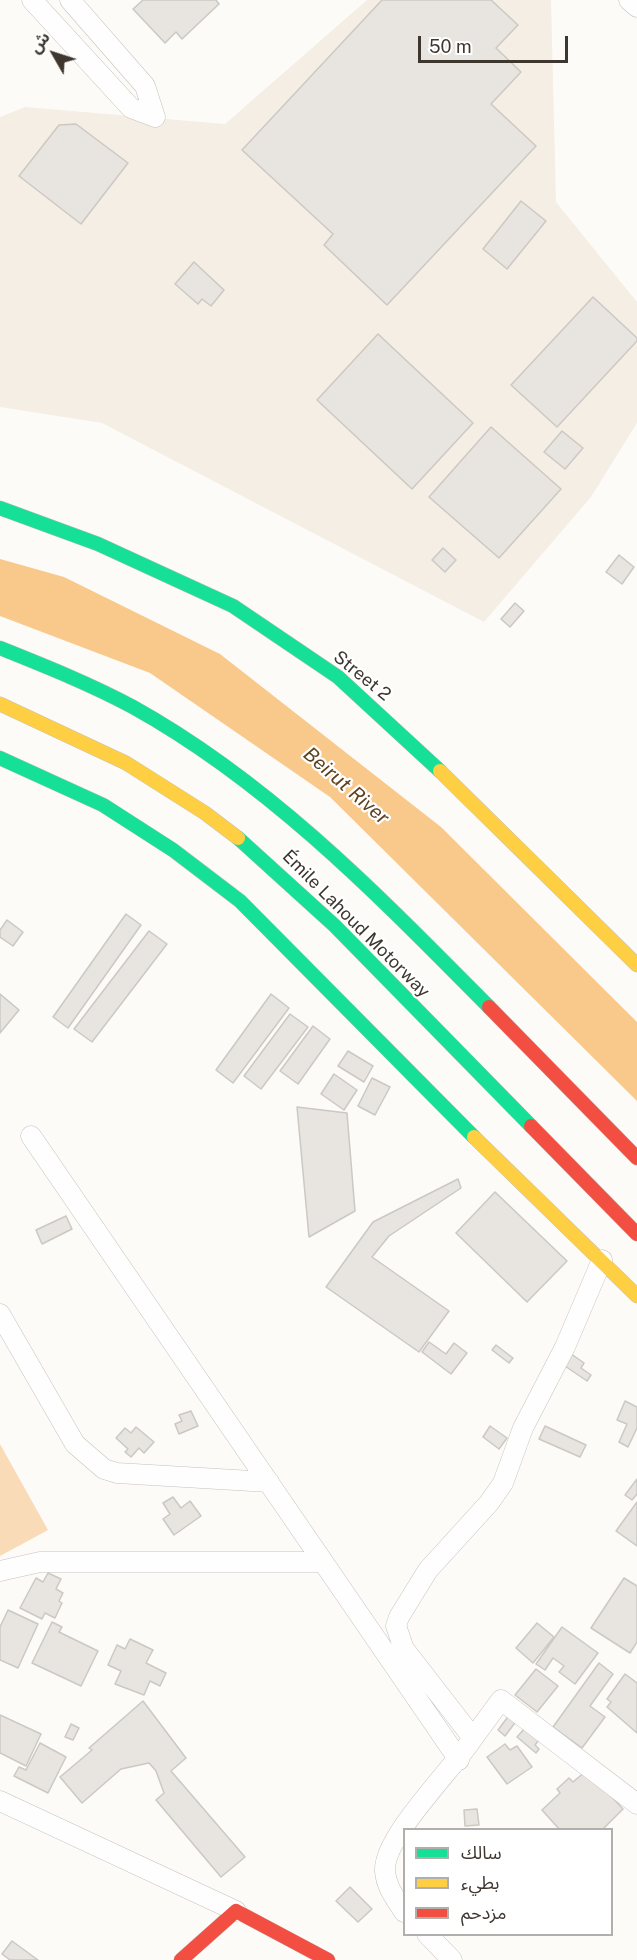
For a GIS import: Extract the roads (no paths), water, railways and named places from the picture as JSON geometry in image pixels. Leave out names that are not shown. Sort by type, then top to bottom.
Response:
[{"type":"main road","name":"Street 2","points":[[0,508],[98,544],[233,606],[338,677],[400,732],[637,965]]},
{"type":"main road","name":"Émile Lahoud Motorway","points":[[0,648],[56,669],[129,705],[202,749],[268,796],[382,898],[637,1158]]},
{"type":"main road","name":"Émile Lahoud Motorway","points":[[0,704],[126,764],[205,813],[252,848],[343,934],[637,1234]]},
{"type":"main road","points":[[0,758],[103,805],[173,850],[240,901],[480,1143],[637,1296]]},
{"type":"main road","points":[[181,1960],[236,1911],[328,1960]]},
{"type":"street","points":[[32,0],[131,108],[155,117],[145,86],[70,0]]},
{"type":"street","points":[[629,0],[637,7]]},
{"type":"street","points":[[31,1136],[459,1760]]},
{"type":"street","points":[[473,1738],[404,1649],[398,1638],[399,1617],[428,1570],[489,1503],[503,1483],[523,1428],[566,1347],[602,1260]]},
{"type":"street","points":[[0,1314],[75,1444],[104,1469],[117,1473],[269,1482]]},
{"type":"street","points":[[0,1570],[40,1562],[323,1562]]},
{"type":"street","points":[[403,1909],[388,1886],[386,1856],[398,1833],[459,1760],[501,1700],[637,1804]]},
{"type":"street","points":[[0,1801],[236,1911]]},
{"type":"street","points":[[428,1936],[452,1960]]},
{"type":"water","name":"Beirut River","points":[[0,559],[64,577],[220,654],[441,827],[637,1022],[637,1101],[330,797],[150,673],[0,616]]}]
